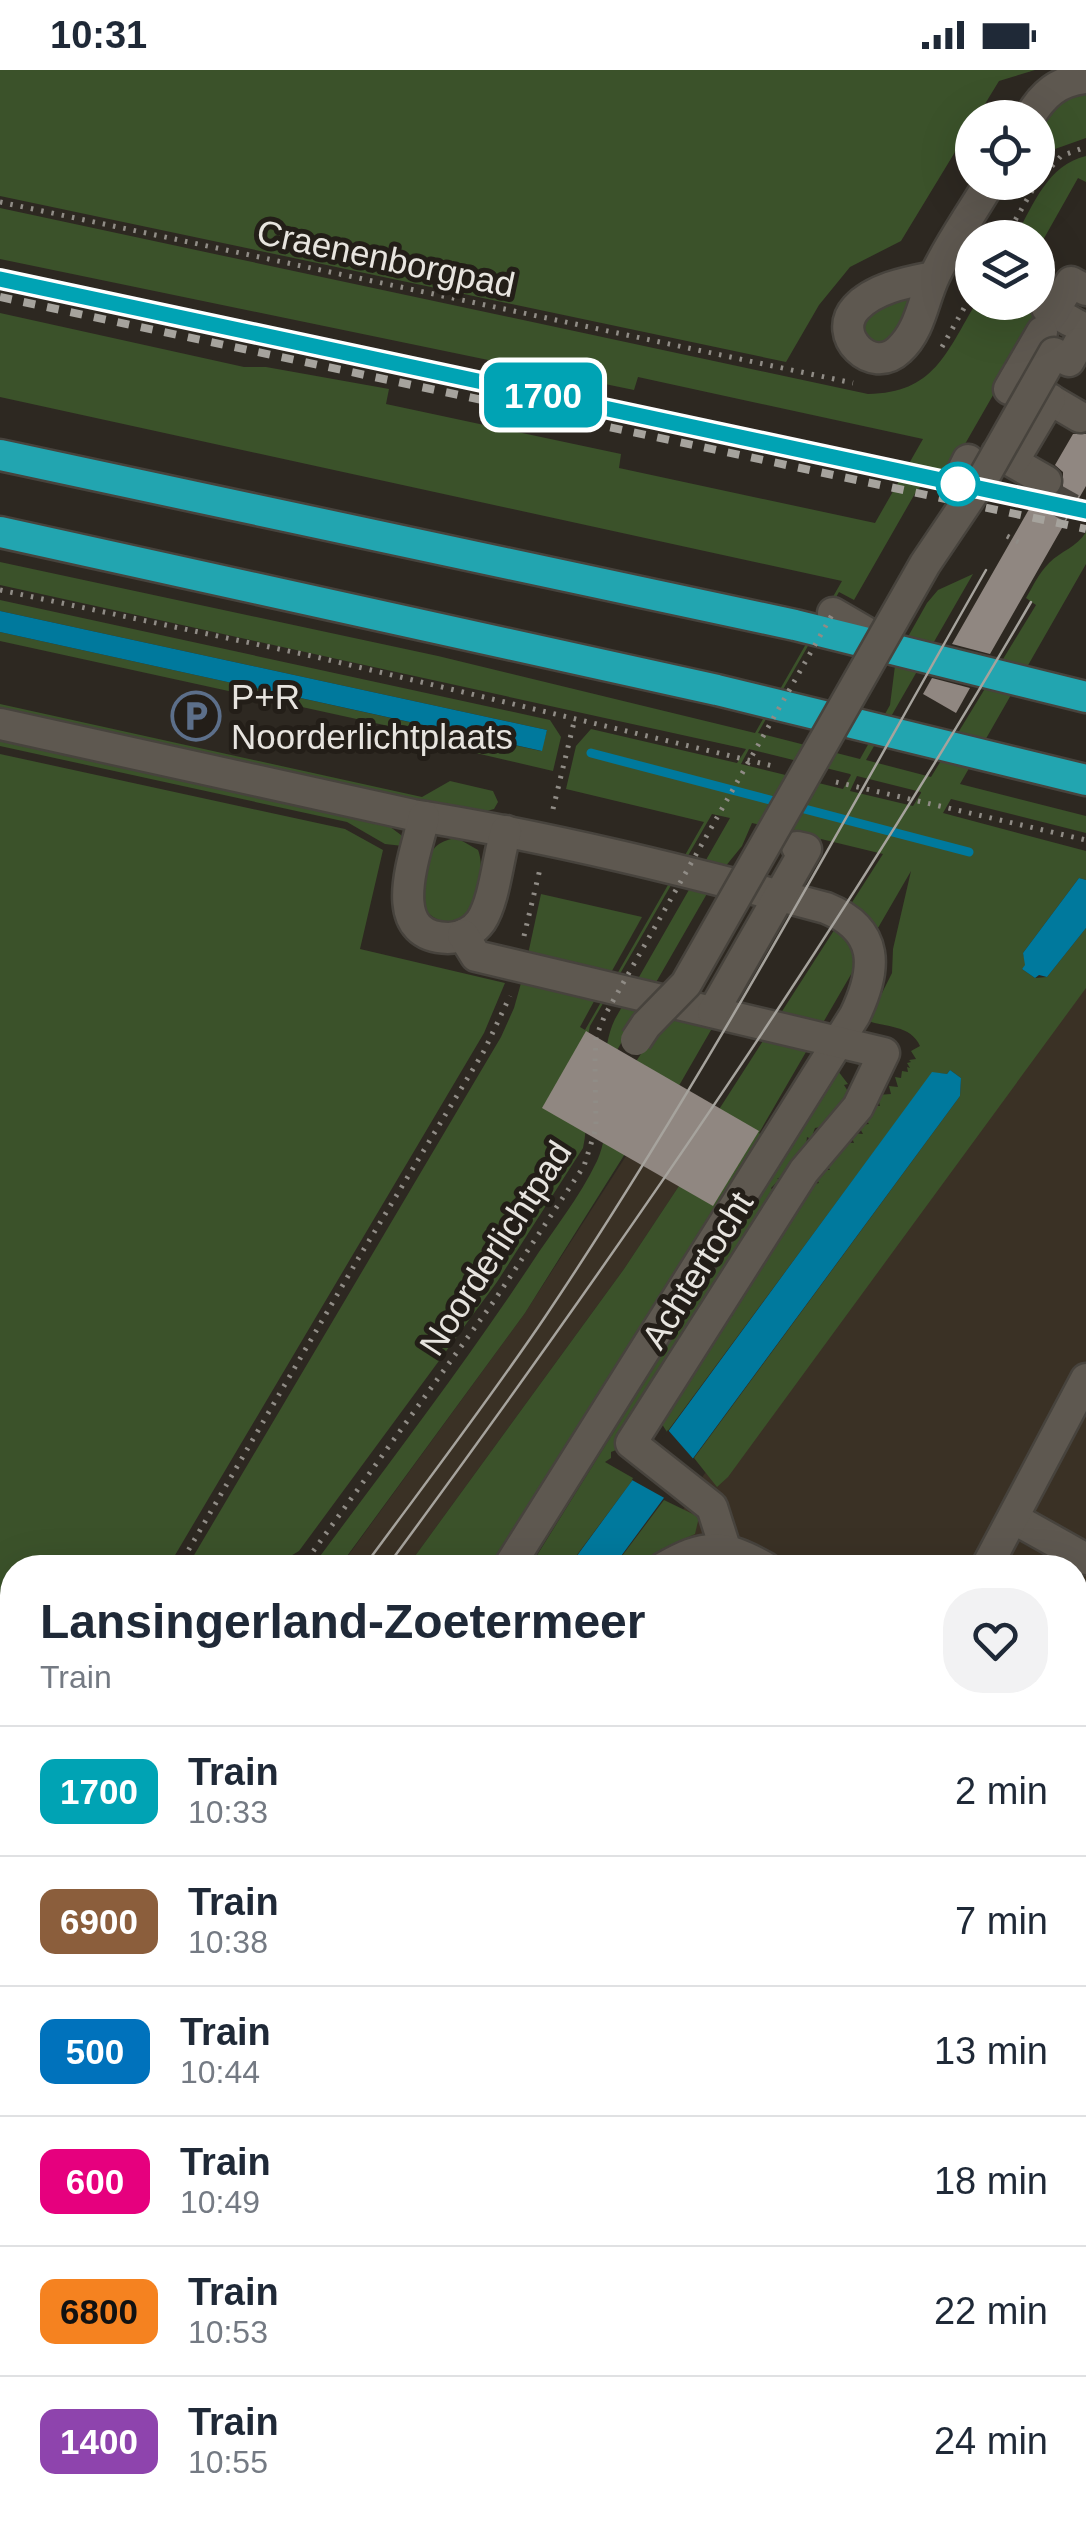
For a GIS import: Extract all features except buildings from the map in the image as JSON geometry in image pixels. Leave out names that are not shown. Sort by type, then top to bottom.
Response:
[{"type":"highway","points":[[0,455],[795,626],[1086,697]]},
{"type":"highway","points":[[0,532],[698,686],[1086,780]]},
{"type":"street","points":[[1042,100],[1050,90],[1086,78]]},
{"type":"street","points":[[933,278],[979,200]]},
{"type":"street","points":[[1055,307],[1071,282],[1086,290]]},
{"type":"street","points":[[664,991],[644,1026],[632,1019],[618,1044],[630,1051],[646,1025],[686,984],[733,886],[1054,353],[1069,361],[1084,335],[1055,319]]},
{"type":"street","points":[[1047,320],[1012,384],[1050,399],[1080,417]]},
{"type":"street","points":[[990,463],[1050,399]]},
{"type":"street","points":[[990,463],[1046,480]]},
{"type":"street","points":[[833,613],[881,640]]},
{"type":"street","name":"Achtertocht","points":[[0,724],[424,817],[506,831],[779,896],[840,914],[854,922],[864,937],[870,962],[869,982],[855,1015],[516,1555]]},
{"type":"street","points":[[424,817],[407,892],[409,914],[417,926],[432,936],[463,935],[485,913],[506,831]]},
{"type":"street","points":[[713,1012],[738,946],[779,896],[806,850],[797,847]]},
{"type":"street","points":[[463,935],[476,956],[664,991],[713,1012],[839,1042]]},
{"type":"street","name":"Achtertocht","points":[[726,1551],[712,1508],[631,1443],[804,1171],[858,1106],[884,1053],[839,1042]]},
{"type":"street","points":[[993,1555],[1086,1379]]},
{"type":"street","points":[[1012,1518],[1079,1555]]},
{"type":"street","points":[[686,1555],[696,1549],[735,1555]]},
{"type":"path","points":[[1055,162],[1061,156],[1086,147]]},
{"type":"path","name":"Craenenborgpad","points":[[0,202],[762,364]]},
{"type":"path","points":[[1007,536],[1024,545]]},
{"type":"path","points":[[0,590],[575,717],[778,767]]},
{"type":"path","name":"Noorderlichtpad","points":[[309,1555],[494,1301],[584,1166],[596,1128],[596,1036],[602,1020],[833,613]]},
{"type":"path","points":[[186,1555],[491,1038],[508,1002],[575,717]]},
{"type":"path","points":[[833,781],[1086,840]]},
{"type":"shaded area","points":[[1086,942],[1086,1555],[657,1555],[703,1476]]},
{"type":"shaded area","points":[[626,1156],[679,1186],[624,1269],[416,1555],[348,1555],[525,1313]]},
{"type":"green space","points":[[0,70],[1035,70],[999,81],[987,100],[955,100],[955,152],[901,241],[850,267],[819,305],[786,362],[0,196]]},
{"type":"green space","points":[[1086,93],[1086,138],[1055,149],[1055,106]]},
{"type":"green space","points":[[1086,156],[1086,182],[1078,178],[1054,220],[1024,220],[1035,200],[1055,200],[1055,173]]},
{"type":"green space","points":[[0,208],[868,394],[890,392],[923,378],[946,354],[966,320],[1038,320],[957,458],[917,490],[854,600],[839,592],[758,733],[860,759],[890,705],[896,658],[927,603],[938,590],[973,574],[866,760],[931,777],[1036,605],[1026,598],[1039,575],[1086,532],[1086,564],[960,784],[1086,816],[1086,833],[951,799],[943,813],[1086,851],[1086,880],[1079,878],[1023,953],[1026,965],[1022,969],[1035,978],[1047,977],[1086,928],[1086,988],[728,1477],[717,1487],[694,1458],[960,1096],[961,1078],[950,1070],[947,1074],[932,1073],[667,1432],[658,1418],[664,1415],[662,1412],[676,1396],[684,1377],[690,1378],[692,1364],[698,1365],[695,1360],[704,1356],[701,1350],[710,1347],[712,1334],[717,1335],[722,1321],[728,1322],[733,1316],[729,1310],[736,1310],[736,1304],[742,1300],[740,1293],[746,1294],[749,1284],[752,1285],[750,1282],[756,1278],[752,1273],[761,1269],[761,1255],[768,1254],[766,1247],[775,1248],[770,1240],[781,1239],[778,1233],[785,1232],[780,1224],[783,1219],[793,1220],[788,1212],[795,1201],[801,1202],[798,1196],[806,1193],[804,1186],[819,1183],[814,1175],[830,1170],[827,1165],[833,1155],[839,1155],[837,1148],[843,1149],[841,1142],[854,1143],[850,1133],[863,1134],[858,1125],[869,1124],[865,1119],[871,1115],[868,1109],[872,1109],[871,1105],[880,1106],[877,1095],[891,1094],[889,1086],[898,1087],[895,1077],[901,1078],[902,1071],[908,1072],[907,1063],[916,1059],[911,1051],[920,1046],[910,1034],[868,1021],[892,973],[893,949],[911,871],[759,1133],[762,1135],[497,1555],[416,1555],[624,1269],[716,1130],[709,1125],[883,854],[821,839],[669,1103],[660,1098],[525,1313],[348,1555],[321,1555],[478,1341],[597,1161],[606,1126],[609,1036],[615,1019],[730,818],[712,814],[590,1026],[583,1148],[497,1282],[299,1551],[292,1555],[194,1555],[501,1037],[523,976],[598,994],[580,1027],[585,1030],[704,822],[566,789],[576,746],[591,729],[737,763],[746,749],[0,585],[0,562],[438,656],[755,733],[842,581],[0,397],[0,313],[244,367],[266,367],[389,389],[386,404],[621,454],[619,468],[875,523],[923,439],[638,377],[634,390],[0,259]],"holes":[[[749,749],[851,775],[843,789],[741,764]],[[857,776],[921,792],[913,806],[850,791]],[[752,823],[798,834],[756,902],[752,914],[753,945],[725,995],[713,1002],[683,1007],[664,1019],[635,1063],[616,1052],[716,878],[742,846]]]},
{"type":"green space","points":[[904,296],[914,301],[893,338],[879,346],[861,334],[864,317]]},
{"type":"green space","points":[[0,600],[550,720],[561,737],[553,771],[463,750],[457,741],[0,641],[0,632],[541,751],[547,730],[0,611]]},
{"type":"green space","points":[[0,704],[422,797],[450,781],[493,791],[498,802],[487,811],[397,798],[0,711]]},
{"type":"green space","points":[[0,740],[389,826],[401,835],[403,846],[385,844],[347,822],[0,746]]},
{"type":"green space","points":[[0,754],[345,829],[383,850],[360,949],[505,983],[484,1033],[175,1555],[0,1555]]},
{"type":"green space","points":[[457,838],[478,850],[481,874],[468,912],[459,920],[448,922],[426,910],[421,892],[432,851],[444,841]]},
{"type":"green space","points":[[541,894],[642,917],[608,978],[527,959]]},
{"type":"green space","points":[[838,1071],[848,1084],[844,1085],[847,1097],[825,1126],[815,1128],[811,1139],[807,1137],[806,1146],[784,1171],[783,1179],[777,1178],[771,1188],[774,1192],[618,1447],[605,1462],[633,1478],[632,1481],[577,1555],[537,1555]]},
{"type":"green space","points":[[664,1500],[699,1517],[695,1534],[664,1548],[658,1555],[623,1555]]},
{"type":"water","points":[[0,611],[547,730],[542,751],[0,632]]},
{"type":"water","points":[[1079,878],[1086,880],[1086,928],[1047,977],[1035,978],[1022,969],[1023,953]]},
{"type":"water","points":[[950,1070],[961,1078],[960,1096],[622,1555],[578,1555],[932,1072],[947,1074]]},
{"type":"pier","points":[[668,1430],[696,1462],[668,1500],[632,1480]]},
{"type":"waterway","points":[[591,753],[969,852]]},
{"type":"tunnel","points":[[1051,514],[1070,480]]},
{"type":"tram line","points":[[373,1555],[523,1349],[662,1134],[986,570]]},
{"type":"tram line","points":[[395,1555],[722,1094],[880,850],[1031,602]]},
{"type":"railway","points":[[0,279],[1086,511]]},
{"type":"railway","points":[[0,297],[1086,529]]},
{"type":"train","name":"1700","points":[[0,279],[1086,511]]},
{"type":"place","name":"P+R Noorderlichtplaats","points":[[196,716]]}]
